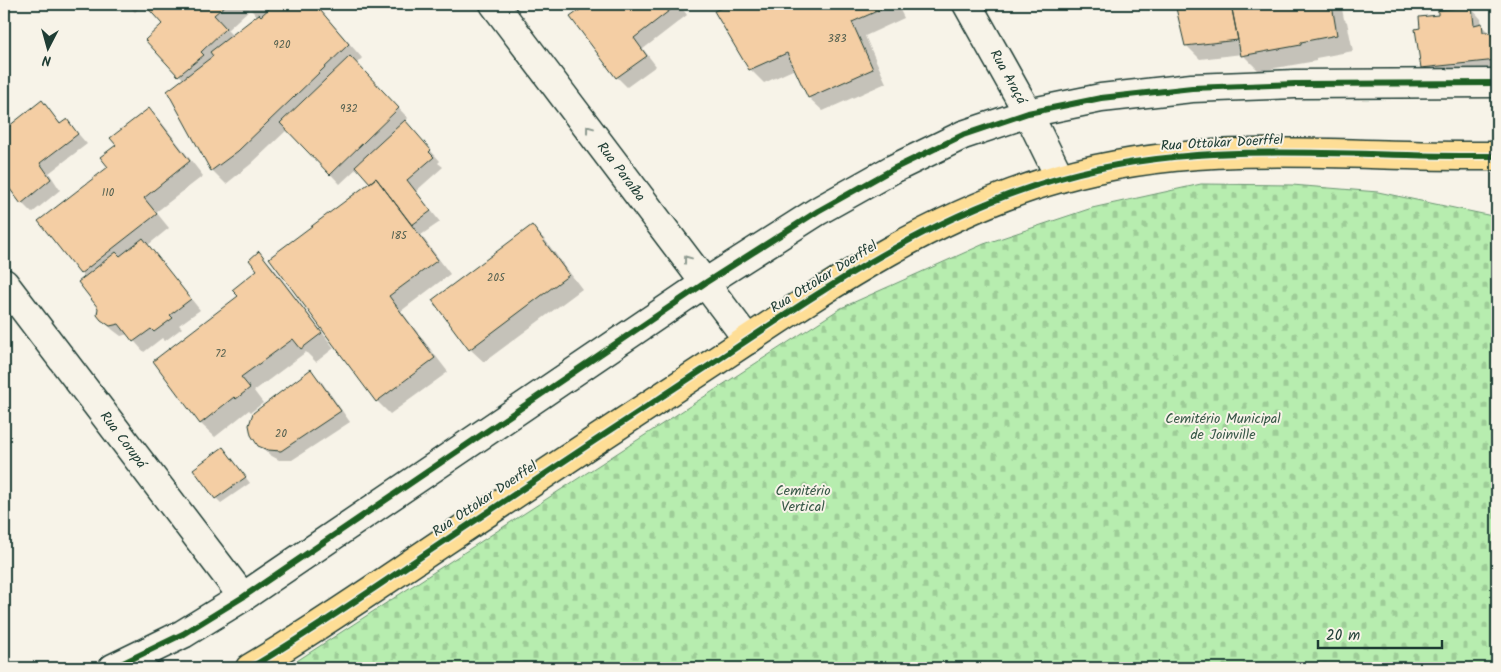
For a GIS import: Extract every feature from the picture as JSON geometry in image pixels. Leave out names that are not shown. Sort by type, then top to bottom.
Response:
[{"type":"main road","name":"Rua Ottokar Doerffel","points":[[250,668],[335,614],[748,340],[870,262],[916,236],[997,199],[1060,178],[1157,158],[1258,151],[1497,156]]},
{"type":"street","name":"Rua Paraíba","points":[[494,4],[748,340]]},
{"type":"street","name":"Rua Araçá","points":[[967,4],[1028,113],[1060,178]]},
{"type":"street","points":[[113,668],[183,634],[243,598],[705,283],[818,211],[893,169],[964,135],[1028,113],[1101,98],[1192,88],[1296,84],[1497,84]]},
{"type":"street","name":"Rua Corupá","points":[[4,283],[243,598]]},
{"type":"green space","name":"Cemitério Municipal de Joinville","points":[[1201,184],[1292,185],[1378,192],[1497,217],[1497,668],[286,668],[841,308],[984,244],[1092,208]]},
{"type":"building","points":[[144,4],[227,4],[214,15],[226,28],[201,52],[204,55],[178,76],[145,40],[162,24]]},
{"type":"building","points":[[274,4],[315,4],[349,44],[238,151],[211,171],[167,91],[213,56],[210,52],[259,14],[261,16]]},
{"type":"building","points":[[588,4],[678,4],[634,38],[647,56],[616,78],[570,17]]},
{"type":"building","points":[[731,4],[891,5],[852,22],[873,69],[808,98],[787,53],[749,70],[714,11]]},
{"type":"building","points":[[1175,4],[1231,4],[1238,40],[1185,46]]},
{"type":"building","points":[[1231,4],[1329,4],[1329,6],[1332,5],[1337,35],[1301,42],[1301,45],[1241,56]]},
{"type":"building","points":[[1472,7],[1474,25],[1482,23],[1483,32],[1489,32],[1497,42],[1497,60],[1421,68],[1415,29],[1420,28],[1419,17],[1438,15],[1438,10]]},
{"type":"building","points":[[350,56],[399,108],[330,175],[280,123]]},
{"type":"building","points":[[42,100],[60,124],[67,119],[78,134],[40,163],[51,179],[21,204],[4,181],[4,130]]},
{"type":"building","points":[[149,108],[190,161],[144,198],[157,214],[80,274],[38,221],[108,167],[100,157],[116,145],[110,138]]},
{"type":"building","points":[[405,120],[431,150],[429,152],[434,157],[407,180],[431,211],[412,225],[376,178],[370,183],[355,166]]},
{"type":"building","points":[[376,178],[438,260],[389,296],[435,358],[376,402],[269,258]]},
{"type":"building","points":[[532,225],[569,275],[469,350],[432,300]]},
{"type":"building","points":[[143,238],[191,299],[170,315],[173,318],[154,332],[151,329],[133,342],[119,324],[110,326],[101,320],[97,315],[98,308],[78,282],[116,252],[120,256]]},
{"type":"building","points":[[259,251],[322,333],[301,349],[293,339],[241,377],[250,388],[236,399],[234,397],[200,424],[153,361],[238,296],[232,290],[257,270],[249,260]]},
{"type":"building","points":[[311,369],[341,411],[281,451],[268,450],[258,446],[251,435],[249,425],[253,413]]},
{"type":"building","points":[[223,447],[246,477],[215,499],[193,469]]},
{"type":"cycle path","points":[[113,668],[183,634],[243,597],[705,283],[818,211],[893,169],[963,135],[1028,113],[1101,98],[1192,88],[1295,84],[1497,83]]},
{"type":"cycle path","points":[[250,668],[325,621],[798,307],[881,256],[924,232],[968,211],[1013,193],[1060,178],[1114,165],[1169,158],[1277,152],[1497,156]]},
{"type":"park label","name":"Cemitério Vertical","points":[[803,500]]}]
